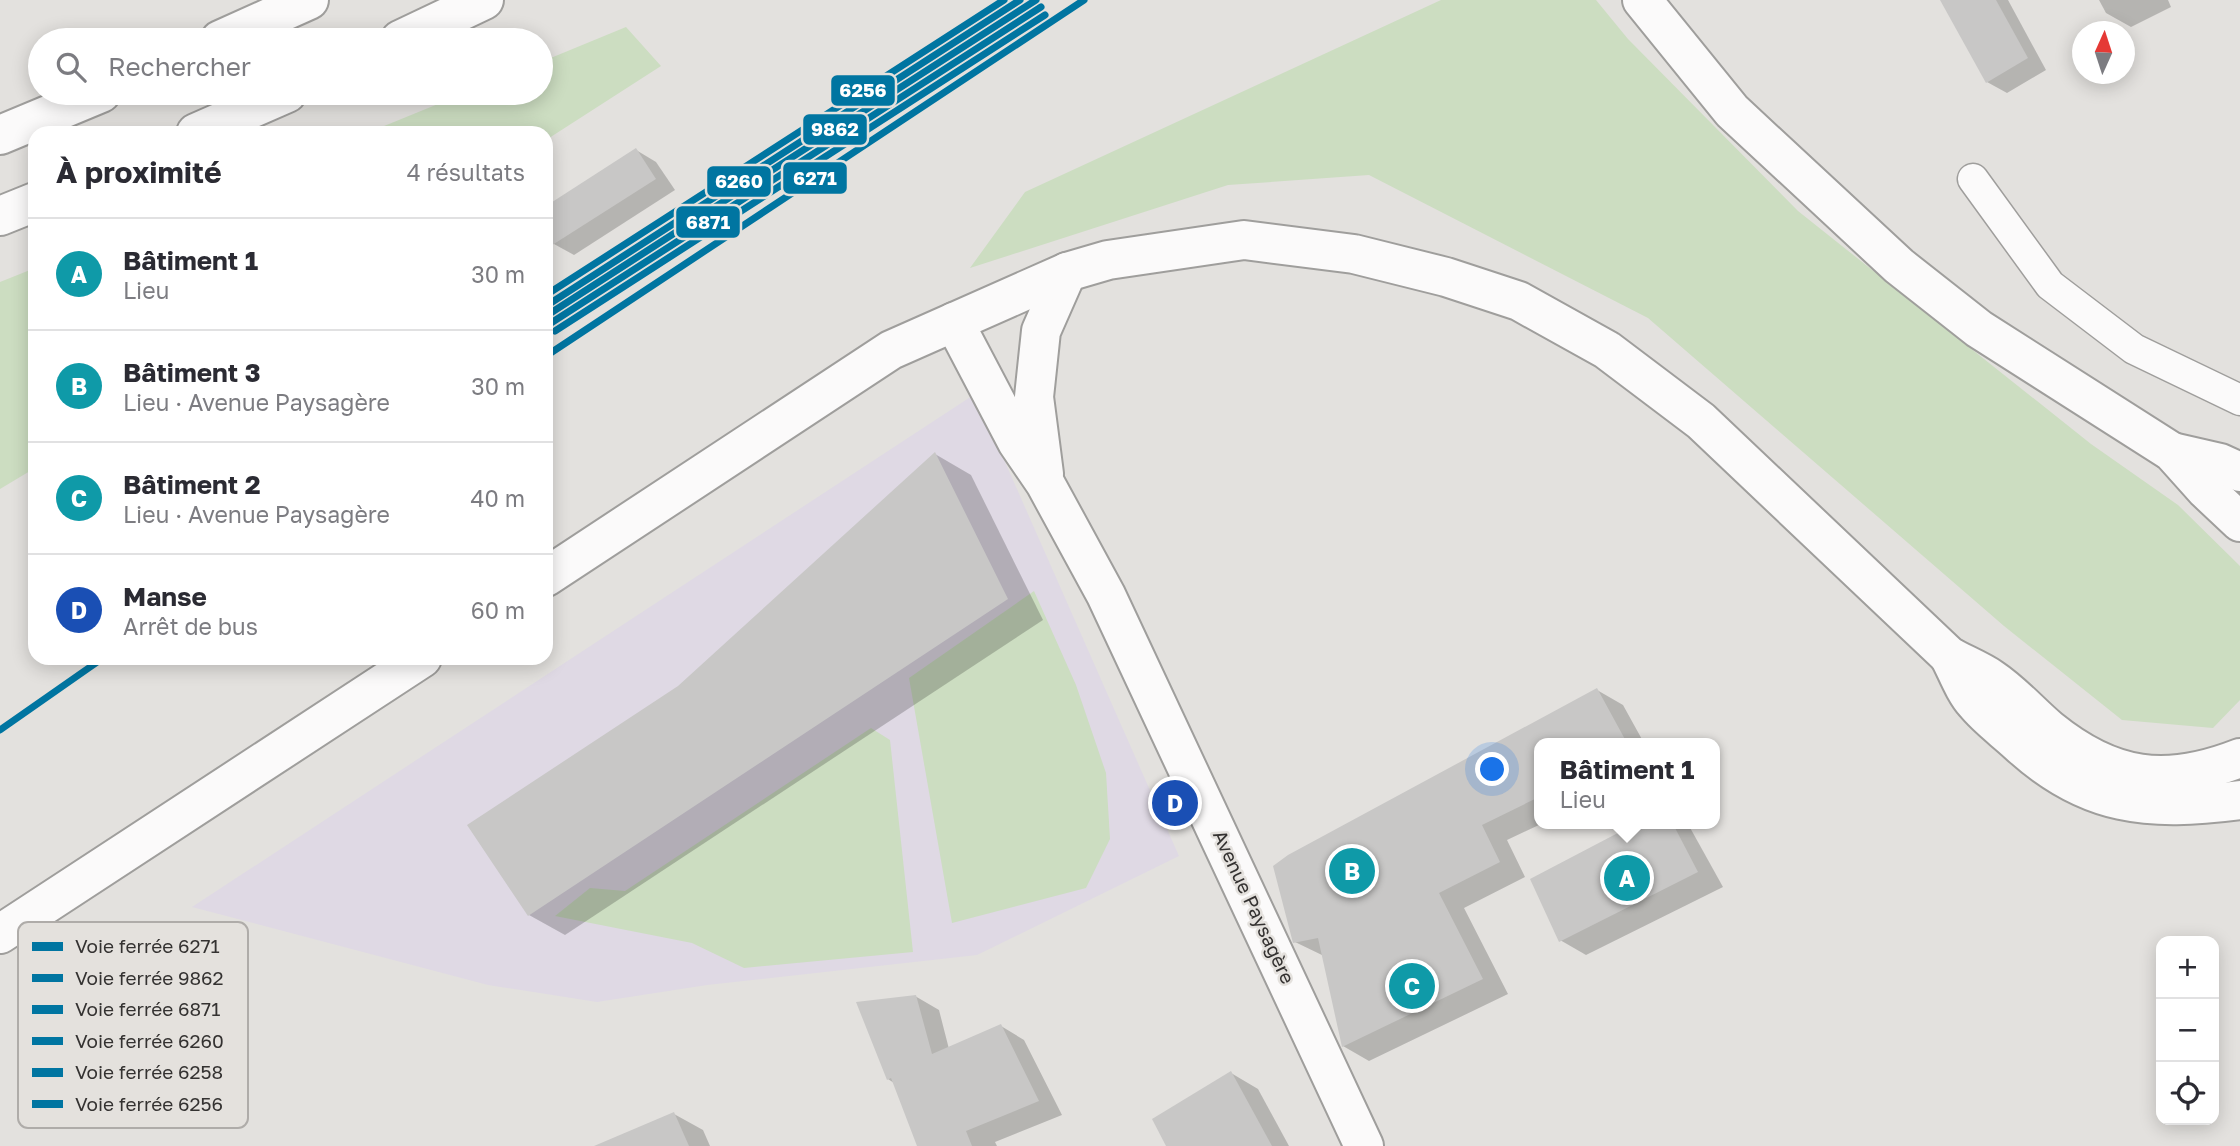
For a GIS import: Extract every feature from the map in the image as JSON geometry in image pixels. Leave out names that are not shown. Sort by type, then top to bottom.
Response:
[{"type":"main road","points":[[247,28],[309,0]]},
{"type":"main road","points":[[425,28],[484,0]]},
{"type":"main road","points":[[1642,0],[1732,111],[1899,266],[1979,329],[2172,453],[2240,522]]},
{"type":"main road","points":[[0,135],[72,105]]},
{"type":"main road","points":[[212,126],[260,105]]},
{"type":"main road","points":[[0,216],[28,205]]},
{"type":"main road","points":[[553,572],[891,351],[1067,272],[1108,260],[1244,240],[1354,254],[1446,277],[1519,301],[1607,350],[1701,421],[1949,656],[1994,680],[2051,731],[2100,762],[2133,773],[2176,777],[2208,771],[2240,758]]},
{"type":"main road","name":"Avenue Paysagère","points":[[1045,483],[1034,397],[1038,357],[1041,331],[1067,272]]},
{"type":"main road","name":"Avenue Paysagère","points":[[954,322],[1017,442],[1045,483],[1111,607],[1364,1146]]},
{"type":"main road","points":[[2172,453],[2220,463],[2240,472]]},
{"type":"main road","points":[[1949,656],[1973,702],[2038,761],[2066,781],[2090,793],[2135,803],[2191,806],[2240,800]]},
{"type":"main road","points":[[18,922],[411,665]]},
{"type":"main road","points":[[0,934],[18,922]]},
{"type":"street","points":[[1973,179],[2050,285],[2134,349],[2240,400]]},
{"type":"shaded area","points":[[975,394],[1179,856],[977,955],[707,985],[597,1002],[488,985],[192,907]]},
{"type":"green space","points":[[1441,0],[1596,0],[1628,39],[1798,211],[2091,444],[2178,505],[2240,566],[2240,700],[2213,728],[2122,720],[2004,626],[1648,318],[1369,175],[1228,185],[970,268],[1025,192]]},
{"type":"green space","points":[[626,27],[661,66],[553,135],[553,126],[384,126],[436,105],[553,105],[553,57]]},
{"type":"green space","points":[[28,271],[28,472],[0,489],[0,282]]},
{"type":"green space","points":[[1034,591],[1076,685],[1106,773],[1110,839],[1086,888],[952,923],[909,678]]},
{"type":"green space","points":[[871,728],[890,740],[913,952],[744,968],[692,943],[555,916],[590,888],[625,891]]},
{"type":"building","points":[[1940,0],[1996,0],[2028,58],[1986,83]]},
{"type":"building","points":[[636,148],[656,179],[553,245],[553,201]]},
{"type":"building","points":[[935,452],[1008,599],[528,916],[467,825],[678,686]]},
{"type":"building","points":[[1597,688],[1624,738],[1534,738],[1534,799],[1482,825],[1500,862],[1439,893],[1483,979],[1342,1047],[1318,938],[1293,943],[1273,866],[1288,855]]},
{"type":"building","points":[[1625,829],[1676,829],[1698,872],[1559,942],[1530,879]]},
{"type":"building","points":[[916,995],[932,1054],[1001,1024],[1039,1101],[966,1131],[972,1146],[917,1146],[891,1078],[887,1080],[856,1002]]},
{"type":"building","points":[[1231,1071],[1272,1146],[1166,1146],[1152,1119]]},
{"type":"building","points":[[674,1112],[689,1146],[594,1146]]},
{"type":"rail line","name":"6256","points":[[553,290],[1004,0]]},
{"type":"rail line","name":"6260","points":[[553,301],[1020,0]]},
{"type":"rail line","name":"9862","points":[[553,311],[1036,0]]},
{"type":"rail line","name":"6271","points":[[553,351],[1084,0]]},
{"type":"rail line","name":"6871","points":[[553,322],[1041,7]]},
{"type":"rail line","name":"6258","points":[[555,331],[1045,15]]},
{"type":"rail line","name":"6271","points":[[0,730],[93,665]]},
{"type":"place","name":"Manse","points":[[1175,803]]},
{"type":"place","name":"Bâtiment 3","points":[[1352,871]]},
{"type":"place","name":"Bâtiment 1","points":[[1627,878]]},
{"type":"place","name":"Bâtiment 2","points":[[1412,986]]}]
